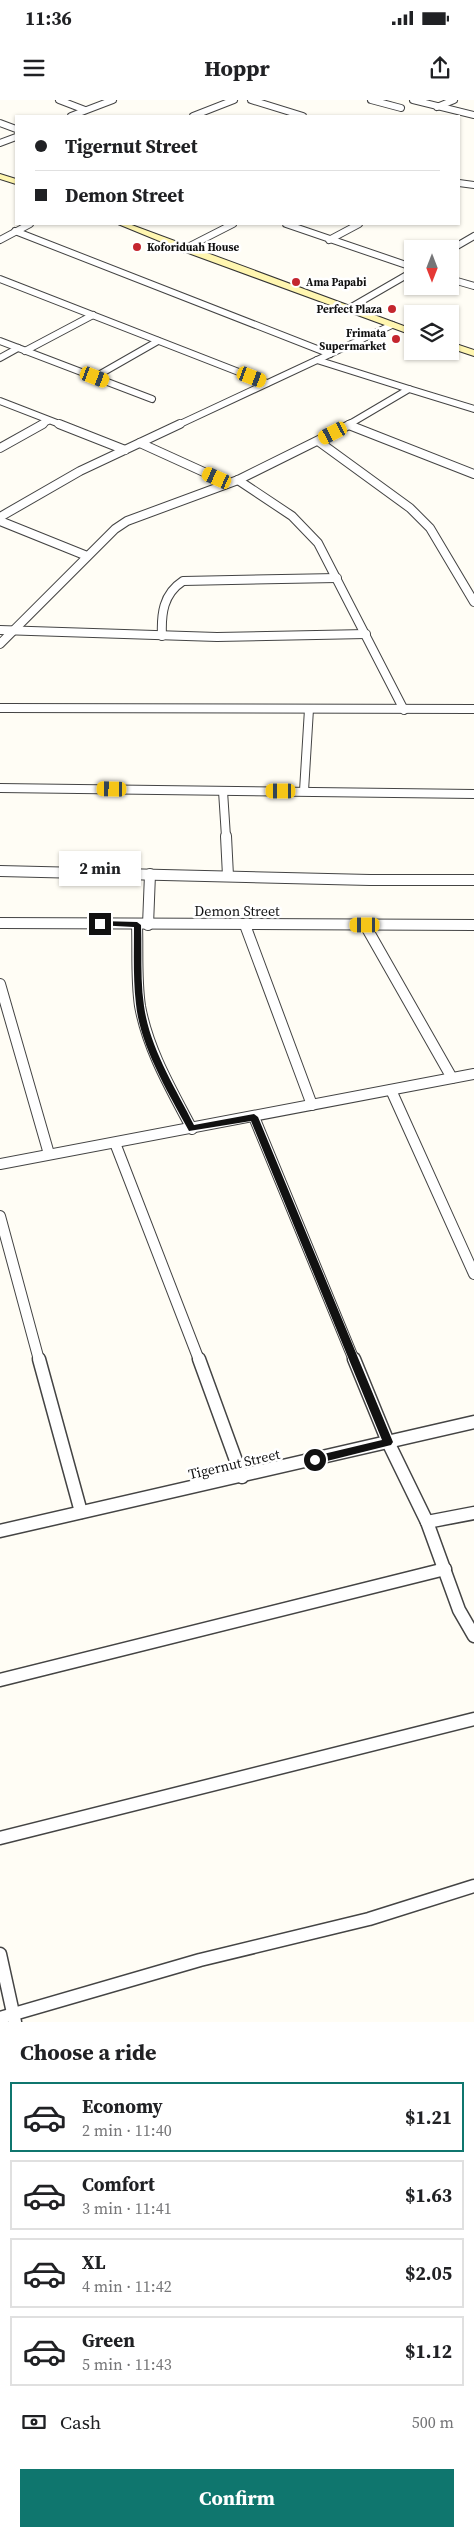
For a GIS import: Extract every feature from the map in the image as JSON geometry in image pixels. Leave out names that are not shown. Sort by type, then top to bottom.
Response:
[{"type":"street","points":[[59,100],[85,110]]},
{"type":"street","points":[[73,115],[113,100]]},
{"type":"street","points":[[196,115],[234,100]]},
{"type":"street","points":[[251,100],[300,115]]},
{"type":"street","points":[[371,100],[401,108]]},
{"type":"street","points":[[396,115],[401,108],[414,100],[474,116]]},
{"type":"street","points":[[437,107],[454,100]]},
{"type":"street","points":[[0,123],[15,129]]},
{"type":"street","points":[[0,143],[15,137]]},
{"type":"street","points":[[0,176],[15,182]]},
{"type":"street","points":[[460,183],[474,185]]},
{"type":"street","points":[[0,240],[28,225]]},
{"type":"street","points":[[124,225],[184,249],[404,329]]},
{"type":"street","points":[[184,249],[231,225]]},
{"type":"street","points":[[289,225],[404,264]]},
{"type":"street","points":[[329,240],[357,225]]},
{"type":"street","points":[[15,231],[330,354]]},
{"type":"street","points":[[459,247],[471,242],[474,236]]},
{"type":"street","points":[[348,309],[404,277]]},
{"type":"street","points":[[0,279],[267,383]]},
{"type":"street","points":[[459,282],[474,286]]},
{"type":"street","points":[[0,358],[22,350],[93,315]]},
{"type":"street","points":[[0,517],[53,484],[392,325]]},
{"type":"street","points":[[0,340],[152,399]]},
{"type":"street","points":[[95,377],[158,341]]},
{"type":"street","points":[[459,348],[474,353]]},
{"type":"street","points":[[317,360],[474,409]]},
{"type":"street","points":[[0,644],[87,556],[127,521],[238,480],[349,425],[410,389]]},
{"type":"street","points":[[0,401],[125,450]]},
{"type":"street","points":[[0,448],[48,421]]},
{"type":"street","points":[[349,425],[443,460],[474,474]]},
{"type":"street","points":[[318,441],[410,508],[430,528],[474,602]]},
{"type":"street","points":[[140,443],[228,483]]},
{"type":"street","points":[[238,480],[276,504],[305,528],[318,543],[404,710]]},
{"type":"street","points":[[0,521],[87,556]]},
{"type":"street","points":[[162,636],[162,606],[176,585],[183,581],[337,578]]},
{"type":"street","points":[[0,630],[162,636],[366,634]]},
{"type":"street","points":[[0,708],[474,709]]},
{"type":"street","points":[[304,791],[309,709]]},
{"type":"street","points":[[0,788],[474,794]]},
{"type":"street","points":[[223,791],[228,876]]},
{"type":"street","points":[[0,872],[474,880]]},
{"type":"street","points":[[148,925],[150,874]]},
{"type":"street","name":"Demon Street","points":[[0,923],[137,925],[474,924]]},
{"type":"street","points":[[137,925],[140,1004],[145,1030],[154,1053],[192,1129]]},
{"type":"street","points":[[245,925],[312,1105]]},
{"type":"street","points":[[365,925],[452,1078]]},
{"type":"street","points":[[0,984],[49,1154]]},
{"type":"street","points":[[0,1164],[474,1074]]},
{"type":"street","points":[[390,1090],[474,1274]]},
{"type":"street","points":[[254,1117],[388,1442],[427,1522],[460,1610],[474,1636]]},
{"type":"street","points":[[115,1143],[177,1298],[242,1477]]},
{"type":"street","points":[[0,1216],[81,1512]]},
{"type":"street","name":"Tigernut Street","points":[[0,1531],[242,1477],[474,1422]]},
{"type":"street","points":[[427,1522],[474,1513]]},
{"type":"street","points":[[0,1680],[445,1569]]},
{"type":"street","points":[[0,1838],[474,1719]]},
{"type":"street","points":[[0,1954],[9,2018],[200,1960],[368,1919],[474,1886]]},
{"type":"place","name":"Koforiduah House","points":[[137,247]]},
{"type":"place","name":"Ama Papabi","points":[[296,282]]},
{"type":"place","name":"Perfect Plaza","points":[[392,309]]},
{"type":"place","name":"Frimata Supermarket","points":[[396,339]]},
{"type":"route","points":[[100,924],[137,925],[140,1004],[145,1030],[154,1053],[192,1129],[254,1117],[324,1282],[388,1442],[315,1460]]}]
